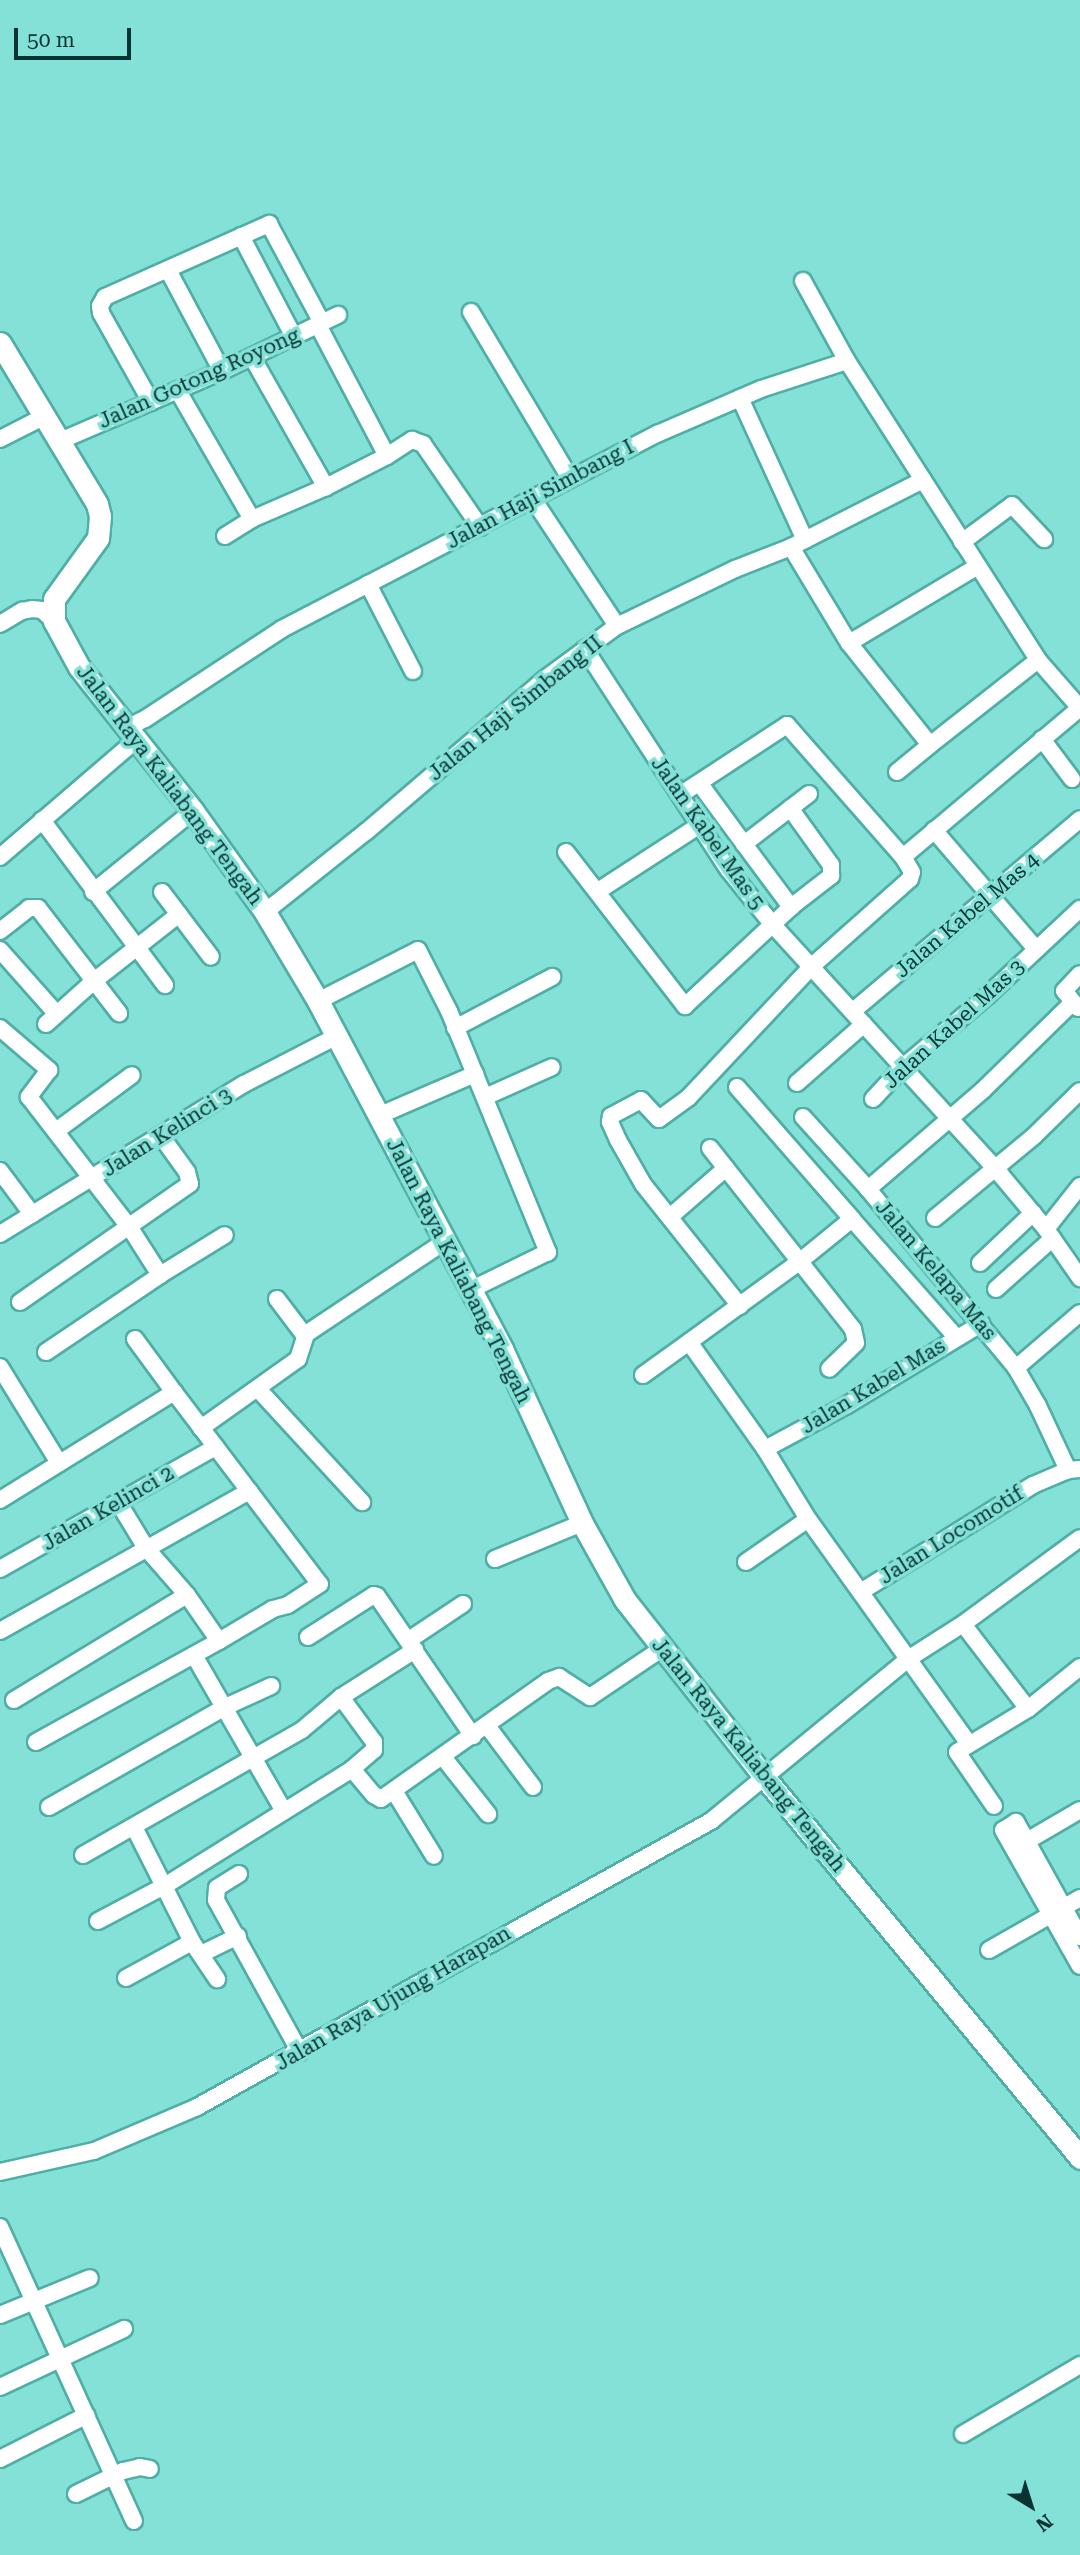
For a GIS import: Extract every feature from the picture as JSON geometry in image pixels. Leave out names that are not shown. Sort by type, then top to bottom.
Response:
[{"type":"main road","points":[[0,342],[97,504],[101,524],[99,538],[54,599],[54,621]]},
{"type":"main road","name":"Jalan Raya Kaliabang Tengah","points":[[54,621],[79,667],[193,811],[265,912],[318,1001],[502,1349],[582,1523],[625,1601],[765,1777],[1080,2158]]},
{"type":"street","points":[[150,402],[100,306],[106,297],[269,225],[387,456]]},
{"type":"street","points":[[241,236],[294,337]]},
{"type":"street","points":[[169,270],[222,371]]},
{"type":"street","points":[[803,281],[847,361],[1038,660],[1080,708],[903,857]]},
{"type":"street","points":[[471,312],[570,478]]},
{"type":"street","name":"Jalan Gotong Royong","points":[[60,440],[178,391],[338,315]]},
{"type":"street","points":[[252,357],[326,487]]},
{"type":"street","name":"Jalan Haji Simbang I","points":[[0,857],[42,820],[145,719],[282,629],[657,433],[740,398],[847,361]]},
{"type":"street","points":[[178,391],[252,519]]},
{"type":"street","points":[[740,398],[798,543],[849,643],[930,745]]},
{"type":"street","points":[[0,439],[45,416]]},
{"type":"street","points":[[225,536],[252,519],[326,487],[387,456],[412,440],[418,440],[480,527]]},
{"type":"street","name":"Jalan Haji Simbang II","points":[[265,912],[303,884],[545,679],[617,626],[735,569],[798,543],[923,480]]},
{"type":"street","points":[[533,499],[617,626]]},
{"type":"street","points":[[962,542],[1012,505],[1044,539]]},
{"type":"street","points":[[849,643],[978,566]]},
{"type":"street","points":[[368,584],[413,671]]},
{"type":"street","points":[[0,624],[22,611],[33,609],[42,610],[54,621]]},
{"type":"street","name":"Jalan Kabel Mas 5","points":[[585,649],[698,825],[773,925],[994,1168],[1050,1233],[1080,1278]]},
{"type":"street","points":[[897,772],[1038,660]]},
{"type":"street","points":[[680,795],[787,726],[903,857],[912,872],[910,879],[812,966],[689,1097],[663,1117],[654,1116],[644,1101],[638,1100],[611,1116],[610,1122],[618,1140],[643,1184],[740,1306]]},
{"type":"street","points":[[1042,739],[1072,779]]},
{"type":"street","points":[[700,784],[791,907]]},
{"type":"street","points":[[744,844],[808,794]]},
{"type":"street","points":[[566,852],[685,1006],[791,907],[831,876],[832,870],[790,808]]},
{"type":"street","points":[[93,891],[193,811]]},
{"type":"street","name":"Jalan Kabel Mas 4","points":[[797,1083],[859,1017],[992,895],[1080,819]]},
{"type":"street","points":[[42,820],[165,985]]},
{"type":"street","points":[[598,891],[698,825]]},
{"type":"street","points":[[934,830],[1036,949]]},
{"type":"street","points":[[162,892],[211,957]]},
{"type":"street","points":[[1,927],[29,908],[38,908],[119,1013]]},
{"type":"street","name":"Jalan Kabel Mas 3","points":[[873,1099],[902,1068],[1080,909]]},
{"type":"street","points":[[0,950],[51,1018],[179,914]]},
{"type":"street","points":[[318,1001],[418,950],[456,1028],[548,1252],[470,1290]]},
{"type":"street","points":[[1076,1007],[1064,991],[1080,974]]},
{"type":"street","points":[[456,1028],[552,976]]},
{"type":"street","name":"Jalan Kelapa Mas","points":[[1074,1470],[1016,1368],[868,1189],[1076,1007]]},
{"type":"street","points":[[0,1028],[49,1070],[29,1097],[130,1228],[160,1275]]},
{"type":"street","name":"Jalan Kelinci 3","points":[[0,1234],[244,1084],[337,1036]]},
{"type":"street","points":[[485,1097],[552,1067]]},
{"type":"street","points":[[378,1116],[475,1074]]},
{"type":"street","points":[[56,1131],[132,1075]]},
{"type":"street","points":[[737,1087],[956,1337]]},
{"type":"street","points":[[935,1218],[1034,1136],[1080,1091]]},
{"type":"street","points":[[803,1116],[868,1189]]},
{"type":"street","points":[[20,1301],[130,1228],[190,1184],[187,1172],[161,1136]]},
{"type":"street","points":[[710,1148],[853,1329],[857,1339],[829,1369]]},
{"type":"street","points":[[671,1216],[726,1168]]},
{"type":"street","points":[[0,1171],[32,1214]]},
{"type":"street","points":[[996,1289],[1050,1233],[1080,1186]]},
{"type":"street","points":[[980,1263],[1033,1213]]},
{"type":"street","points":[[643,1375],[799,1262],[852,1219]]},
{"type":"street","points":[[46,1352],[225,1235]]},
{"type":"street","points":[[201,1428],[298,1359],[304,1336],[444,1242]]},
{"type":"street","points":[[277,1299],[304,1336]]},
{"type":"street","points":[[1016,1368],[1080,1313]]},
{"type":"street","name":"Jalan Kabel Mas","points":[[765,1449],[847,1405],[981,1324]]},
{"type":"street","points":[[36,1742],[195,1657],[273,1609],[307,1595],[320,1584],[135,1339]]},
{"type":"street","points":[[689,1342],[765,1449],[808,1519],[862,1591]]},
{"type":"street","points":[[0,1367],[59,1463]]},
{"type":"street","points":[[258,1389],[362,1502]]},
{"type":"street","points":[[2,1495],[174,1392]]},
{"type":"street","name":"Jalan Kelinci 2","points":[[0,1569],[216,1447]]},
{"type":"street","name":"Jalan Locomotif","points":[[969,1744],[862,1591],[1033,1485],[1074,1470]]},
{"type":"street","points":[[0,1631],[249,1491]]},
{"type":"street","points":[[118,1503],[146,1548],[187,1595],[219,1641]]},
{"type":"street","points":[[746,1562],[808,1519]]},
{"type":"street","points":[[495,1559],[582,1523]]},
{"type":"street","points":[[765,1777],[908,1659],[963,1624],[1080,1538]]},
{"type":"street","points":[[14,1700],[187,1595]]},
{"type":"street","points":[[308,1637],[374,1595],[381,1599],[473,1736]]},
{"type":"street","points":[[83,1855],[252,1756],[302,1730],[463,1604]]},
{"type":"street","points":[[963,1624],[1028,1709]]},
{"type":"street","points":[[352,1769],[378,1798],[394,1791],[553,1679],[559,1677],[586,1696],[594,1696],[663,1648]]},
{"type":"street","points":[[195,1657],[284,1811]]},
{"type":"street","points":[[994,1806],[958,1756],[958,1749],[1028,1709],[1080,1667]]},
{"type":"street","points":[[49,1807],[223,1708],[271,1686]]},
{"type":"street","points":[[98,1921],[166,1885],[352,1769],[374,1751],[375,1746],[341,1697]]},
{"type":"street","points":[[488,1727],[533,1787]]},
{"type":"street","points":[[443,1757],[488,1814]]},
{"type":"street","name":"Jalan Raya Ujung Harapan","points":[[0,2172],[94,2151],[197,2107],[711,1821],[765,1777]]},
{"type":"street","points":[[394,1791],[434,1856]]},
{"type":"street","points":[[1027,1841],[1080,1810]]},
{"type":"street","points":[[1080,1937],[1057,1911],[1003,1830],[1016,1822],[1027,1841],[1057,1911],[1080,1966]]},
{"type":"street","points":[[134,1827],[197,1948],[217,1979]]},
{"type":"street","points":[[239,1874],[217,1888],[215,1895],[300,2052]]},
{"type":"street","points":[[989,1950],[1080,1898]]},
{"type":"street","points":[[126,1978],[197,1948],[238,1937]]},
{"type":"street","points":[[0,2227],[134,2521]]},
{"type":"street","points":[[0,2315],[90,2278]]},
{"type":"street","points":[[0,2387],[124,2329]]},
{"type":"street","points":[[963,2434],[1080,2365]]},
{"type":"street","points":[[0,2459],[87,2415]]},
{"type":"street","points":[[76,2494],[113,2476],[140,2467],[150,2469]]}]
